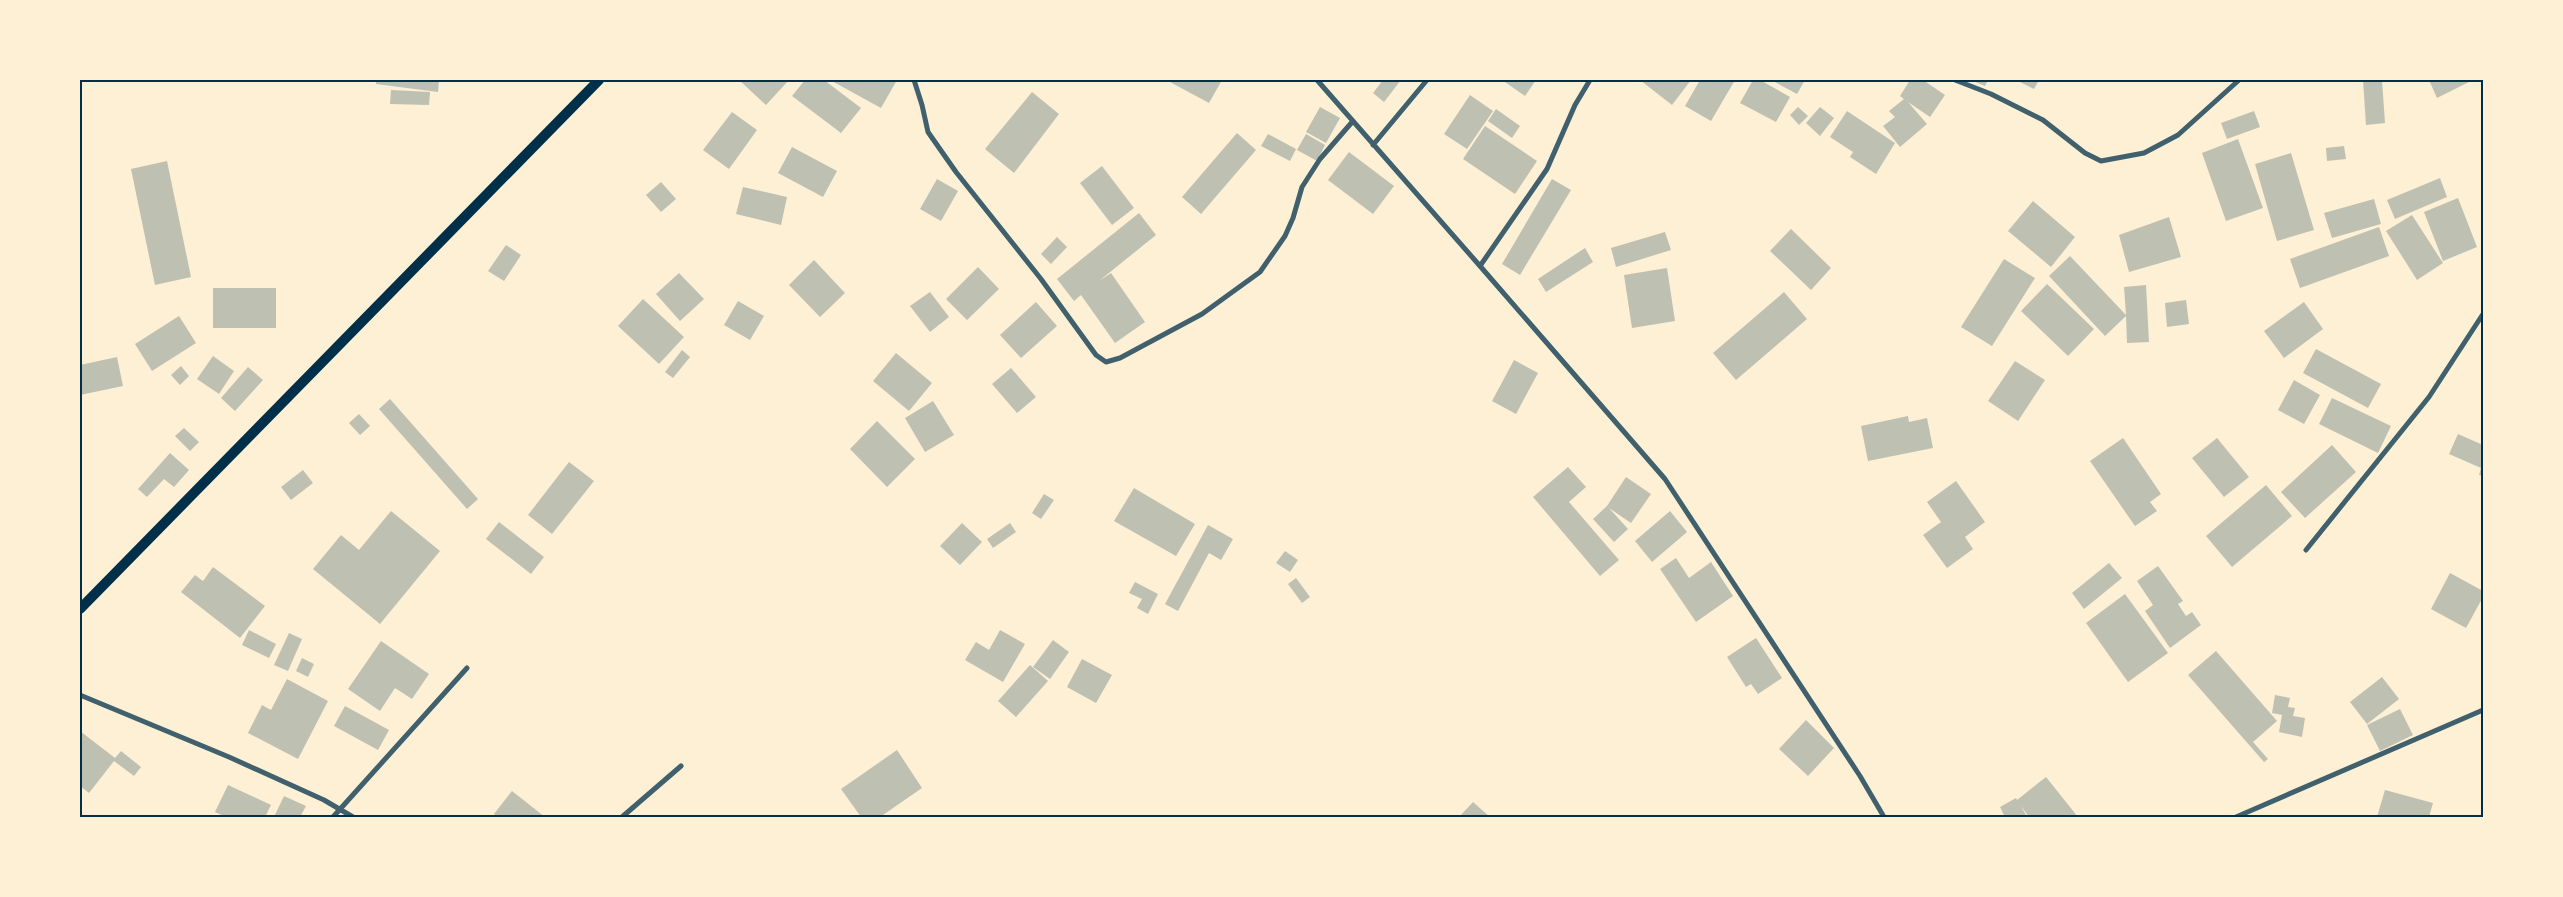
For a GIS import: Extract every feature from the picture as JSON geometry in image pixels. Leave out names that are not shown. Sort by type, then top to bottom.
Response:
[{"type":"main road","points":[[80,609],[599,80]]},
{"type":"street","points":[[914,80],[928,132],[956,172],[1041,279],[1096,355],[1106,362],[1120,358],[1202,314],[1260,272],[1285,236],[1293,218],[1302,187],[1320,159],[1353,121]]},
{"type":"street","points":[[1317,80],[1665,478],[1855,768],[1884,817]]},
{"type":"street","points":[[1373,145],[1428,80]]},
{"type":"street","points":[[1480,266],[1547,168],[1575,105],[1590,80]]},
{"type":"street","points":[[1955,80],[1991,94],[2043,120],[2085,153],[2102,161],[2144,153],[2178,135],[2239,80]]},
{"type":"street","points":[[2306,550],[2429,397],[2483,314]]},
{"type":"street","points":[[333,817],[342,810],[467,668]]},
{"type":"street","points":[[80,695],[229,757],[342,810],[353,817]]},
{"type":"street","points":[[2236,817],[2483,710]]},
{"type":"street","points":[[622,817],[681,766]]},
{"type":"building","points":[[376,80],[439,80],[438,92],[376,84]]},
{"type":"building","points":[[739,80],[789,80],[766,105]]},
{"type":"building","points":[[805,80],[824,80],[861,108],[841,133],[792,96]]},
{"type":"building","points":[[830,80],[897,80],[881,108]]},
{"type":"building","points":[[1171,80],[1222,80],[1209,103],[1170,82]]},
{"type":"building","points":[[1383,80],[1401,80],[1384,102],[1373,93]]},
{"type":"building","points":[[1502,80],[1536,80],[1525,96]]},
{"type":"building","points":[[1640,80],[1691,80],[1672,105]]},
{"type":"building","points":[[1700,80],[1735,80],[1711,121],[1685,106]]},
{"type":"building","points":[[1753,80],[1760,80],[1790,97],[1776,122],[1740,103]]},
{"type":"building","points":[[1771,80],[1805,80],[1797,94]]},
{"type":"building","points":[[1910,80],[1923,80],[1945,95],[1930,117],[1908,102],[1927,124],[1900,147],[1883,126],[1895,117],[1889,111],[1904,99],[1900,96]]},
{"type":"building","points":[[1971,80],[1988,80],[1985,86]]},
{"type":"building","points":[[2016,80],[2039,80],[2034,89]]},
{"type":"building","points":[[2363,80],[2382,80],[2385,123],[2366,125]]},
{"type":"building","points":[[2429,80],[2473,80],[2437,98]]},
{"type":"building","points":[[391,90],[430,92],[429,105],[390,104]]},
{"type":"building","points":[[1032,92],[1059,114],[1014,173],[985,149]]},
{"type":"building","points":[[1470,95],[1493,111],[1467,149],[1444,134]]},
{"type":"building","points":[[1320,107],[1340,118],[1326,143],[1306,132]]},
{"type":"building","points":[[1798,107],[1808,116],[1799,125],[1790,115]]},
{"type":"building","points":[[1820,107],[1834,118],[1820,136],[1806,123]]},
{"type":"building","points":[[1496,109],[1520,126],[1512,138],[1488,121]]},
{"type":"building","points":[[1847,111],[1895,143],[1876,174],[1850,157],[1853,152],[1830,137]]},
{"type":"building","points":[[2254,111],[2260,127],[2227,139],[2221,123]]},
{"type":"building","points":[[732,112],[757,130],[729,169],[703,150]]},
{"type":"building","points":[[1485,126],[1537,161],[1515,194],[1463,159]]},
{"type":"building","points":[[1237,133],[1256,150],[1201,214],[1182,197]]},
{"type":"building","points":[[1268,134],[1296,149],[1290,161],[1261,146]]},
{"type":"building","points":[[1306,134],[1325,145],[1317,161],[1297,150]]},
{"type":"building","points":[[2238,139],[2263,208],[2226,221],[2202,153]]},
{"type":"building","points":[[2344,146],[2346,159],[2327,161],[2326,148]]},
{"type":"building","points":[[792,147],[837,171],[823,197],[778,173]]},
{"type":"building","points":[[1349,152],[1394,186],[1373,214],[1328,180]]},
{"type":"building","points":[[2291,153],[2314,230],[2277,241],[2255,164]]},
{"type":"building","points":[[167,161],[191,277],[155,285],[131,169]]},
{"type":"building","points":[[1102,166],[1134,208],[1112,225],[1080,183]]},
{"type":"building","points":[[2440,178],[2447,197],[2395,219],[2387,200]]},
{"type":"building","points":[[937,179],[958,191],[941,221],[920,209]]},
{"type":"building","points":[[1552,179],[1571,190],[1520,275],[1502,264]]},
{"type":"building","points":[[661,182],[676,199],[661,212],[646,195]]},
{"type":"building","points":[[743,187],[787,197],[781,225],[736,214]]},
{"type":"building","points":[[2458,198],[2477,247],[2443,261],[2424,212]]},
{"type":"building","points":[[2374,199],[2381,224],[2332,238],[2324,213]]},
{"type":"building","points":[[2033,201],[2075,237],[2051,267],[2008,231]]},
{"type":"building","points":[[1139,213],[1156,235],[1099,281],[1111,273],[1145,322],[1115,343],[1081,295],[1074,301],[1057,279]]},
{"type":"building","points":[[2412,215],[2443,263],[2417,280],[2386,231]]},
{"type":"building","points":[[2169,217],[2181,257],[2129,272],[2119,235]]},
{"type":"building","points":[[2379,227],[2389,256],[2300,288],[2290,259]]},
{"type":"building","points":[[1791,229],[1831,268],[1811,290],[1770,251]]},
{"type":"building","points":[[1665,232],[1671,250],[1616,267],[1611,248]]},
{"type":"building","points":[[1057,237],[1067,247],[1051,264],[1041,254]]},
{"type":"building","points":[[506,245],[521,255],[504,281],[488,271]]},
{"type":"building","points":[[1585,248],[1593,262],[1546,292],[1538,279]]},
{"type":"building","points":[[2070,256],[2126,315],[2124,287],[2146,285],[2149,342],[2127,343],[2126,316],[2105,336],[2049,276]]},
{"type":"building","points":[[2004,259],[2035,278],[1992,346],[1961,327]]},
{"type":"building","points":[[814,260],[845,293],[820,317],[789,285]]},
{"type":"building","points":[[978,267],[999,289],[967,320],[946,299]]},
{"type":"building","points":[[1667,268],[1675,321],[1632,328],[1624,275]]},
{"type":"building","points":[[679,273],[704,299],[680,321],[656,294]]},
{"type":"building","points":[[2047,284],[2094,329],[2068,356],[2021,311]]},
{"type":"building","points":[[213,288],[276,288],[276,328],[213,328]]},
{"type":"building","points":[[930,292],[949,317],[930,332],[910,306]]},
{"type":"building","points":[[1784,292],[1807,319],[1736,380],[1713,353]]},
{"type":"building","points":[[643,299],[684,337],[659,364],[618,326]]},
{"type":"building","points":[[2186,300],[2189,324],[2167,327],[2165,303]]},
{"type":"building","points":[[738,301],[764,316],[750,340],[724,325]]},
{"type":"building","points":[[1036,302],[1057,326],[1021,358],[1000,335]]},
{"type":"building","points":[[2304,302],[2323,329],[2284,358],[2264,331]]},
{"type":"building","points":[[179,316],[196,343],[152,371],[135,344]]},
{"type":"building","points":[[2316,349],[2381,384],[2368,408],[2303,373]]},
{"type":"building","points":[[682,350],[690,357],[673,378],[665,372]]},
{"type":"building","points":[[896,353],[932,383],[909,411],[873,381]]},
{"type":"building","points":[[213,356],[234,371],[219,394],[197,379]]},
{"type":"building","points":[[117,357],[123,386],[80,395],[80,365]]},
{"type":"building","points":[[1514,360],[1538,373],[1516,414],[1492,401]]},
{"type":"building","points":[[2015,361],[2045,380],[2018,421],[1988,401]]},
{"type":"building","points":[[181,366],[189,376],[180,385],[171,375]]},
{"type":"building","points":[[248,367],[263,380],[235,411],[221,398]]},
{"type":"building","points":[[1011,368],[1036,397],[1017,413],[992,384]]},
{"type":"building","points":[[2294,380],[2320,395],[2304,424],[2278,410]]},
{"type":"building","points":[[2332,398],[2391,426],[2378,453],[2319,424]]},
{"type":"building","points":[[390,399],[478,499],[467,509],[379,409]]},
{"type":"building","points":[[933,401],[954,435],[925,452],[905,418]]},
{"type":"building","points":[[359,414],[370,426],[360,435],[349,423]]},
{"type":"building","points":[[1908,416],[1909,422],[1927,418],[1933,448],[1868,461],[1861,426]]},
{"type":"building","points":[[877,421],[915,459],[887,487],[850,449]]},
{"type":"building","points":[[184,428],[199,442],[190,451],[175,436]]},
{"type":"building","points":[[2458,434],[2483,445],[2483,476],[2479,475],[2481,468],[2449,454]]},
{"type":"building","points":[[2123,438],[2161,494],[2150,502],[2157,511],[2135,526],[2090,461]]},
{"type":"building","points":[[2217,438],[2249,477],[2224,497],[2192,458]]},
{"type":"building","points":[[2332,445],[2356,472],[2305,518],[2281,492]]},
{"type":"building","points":[[170,453],[189,470],[174,487],[164,479],[147,497],[138,489]]},
{"type":"building","points":[[569,462],[594,481],[552,534],[528,515]]},
{"type":"building","points":[[1568,467],[1586,487],[1569,502],[1619,560],[1600,576],[1533,497]]},
{"type":"building","points":[[303,470],[313,483],[291,500],[281,487]]},
{"type":"building","points":[[1626,477],[1651,494],[1631,523],[1609,508],[1628,529],[1614,542],[1593,519],[1607,506]]},
{"type":"building","points":[[1956,481],[1985,522],[1965,537],[1973,549],[1947,568],[1923,535],[1941,522],[1927,502]]},
{"type":"building","points":[[2266,485],[2292,516],[2232,567],[2206,536]]},
{"type":"building","points":[[1134,488],[1195,524],[1176,556],[1114,521]]},
{"type":"building","points":[[1044,494],[1054,500],[1041,519],[1032,513]]},
{"type":"building","points":[[391,511],[440,551],[380,624],[313,569],[341,535],[359,550]]},
{"type":"building","points":[[1670,511],[1687,532],[1652,562],[1635,541]]},
{"type":"building","points":[[499,522],[544,557],[531,574],[486,539]]},
{"type":"building","points":[[962,523],[982,542],[960,565],[940,546]]},
{"type":"building","points":[[1010,523],[1016,532],[993,548],[987,539]]},
{"type":"building","points":[[1208,525],[1233,539],[1221,560],[1209,553],[1178,611],[1165,604]]},
{"type":"building","points":[[1285,551],[1298,560],[1290,572],[1276,563]]},
{"type":"building","points":[[1676,558],[1689,578],[1711,562],[1733,596],[1696,622],[1660,569]]},
{"type":"building","points":[[2109,563],[2122,578],[2084,609],[2072,593]]},
{"type":"building","points":[[2158,566],[2183,601],[2178,604],[2186,616],[2192,612],[2201,625],[2170,648],[2145,611],[2153,605],[2137,581]]},
{"type":"building","points":[[213,567],[265,606],[240,638],[181,592],[195,575],[203,581]]},
{"type":"building","points":[[2450,573],[2483,591],[2483,597],[2466,628],[2431,609]]},
{"type":"building","points":[[1296,578],[1310,597],[1302,603],[1288,584]]},
{"type":"building","points":[[1135,582],[1158,594],[1148,614],[1137,608],[1142,599],[1129,593]]},
{"type":"building","points":[[2125,594],[2168,653],[2128,682],[2086,623]]},
{"type":"building","points":[[249,630],[276,644],[269,658],[242,645]]},
{"type":"building","points":[[1000,630],[1025,644],[1003,682],[965,660],[976,642],[989,650]]},
{"type":"building","points":[[289,633],[302,639],[288,671],[274,665]]},
{"type":"building","points":[[1756,638],[1782,678],[1758,694],[1751,684],[1746,687],[1727,657]]},
{"type":"building","points":[[1053,640],[1069,652],[1050,679],[1033,667]]},
{"type":"building","points":[[381,641],[429,674],[412,699],[395,688],[380,711],[348,689]]},
{"type":"building","points":[[2216,651],[2277,721],[2253,742],[2268,759],[2264,762],[2188,675]]},
{"type":"building","points":[[302,658],[314,664],[308,677],[296,671]]},
{"type":"building","points":[[1082,659],[1112,675],[1096,703],[1067,687]]},
{"type":"building","points":[[1030,665],[1048,681],[1016,717],[998,701]]},
{"type":"building","points":[[2382,677],[2399,699],[2367,724],[2350,702]]},
{"type":"building","points":[[287,679],[328,701],[298,759],[248,733],[262,705],[271,710]]},
{"type":"building","points":[[2275,695],[2290,698],[2288,707],[2295,708],[2293,716],[2305,718],[2302,737],[2279,732],[2282,715],[2272,713]]},
{"type":"building","points":[[345,706],[389,730],[378,750],[334,726]]},
{"type":"building","points":[[2400,709],[2413,735],[2380,751],[2367,725]]},
{"type":"building","points":[[1806,720],[1834,748],[1808,776],[1779,749]]},
{"type":"building","points":[[80,731],[115,758],[121,751],[141,767],[134,776],[114,761],[89,793],[80,786]]},
{"type":"building","points":[[897,750],[922,788],[880,817],[861,817],[841,789]]},
{"type":"building","points":[[2046,777],[2078,817],[2029,817],[2021,806],[2027,817],[2005,817],[2000,807],[2016,798],[2017,800]]},
{"type":"building","points":[[228,785],[271,805],[265,817],[226,817],[215,812]]},
{"type":"building","points":[[2385,790],[2433,803],[2429,817],[2377,817]]},
{"type":"building","points":[[512,791],[545,817],[497,817],[494,814]]},
{"type":"building","points":[[284,796],[306,806],[300,817],[274,817]]},
{"type":"building","points":[[1473,802],[1490,817],[1459,817]]}]
